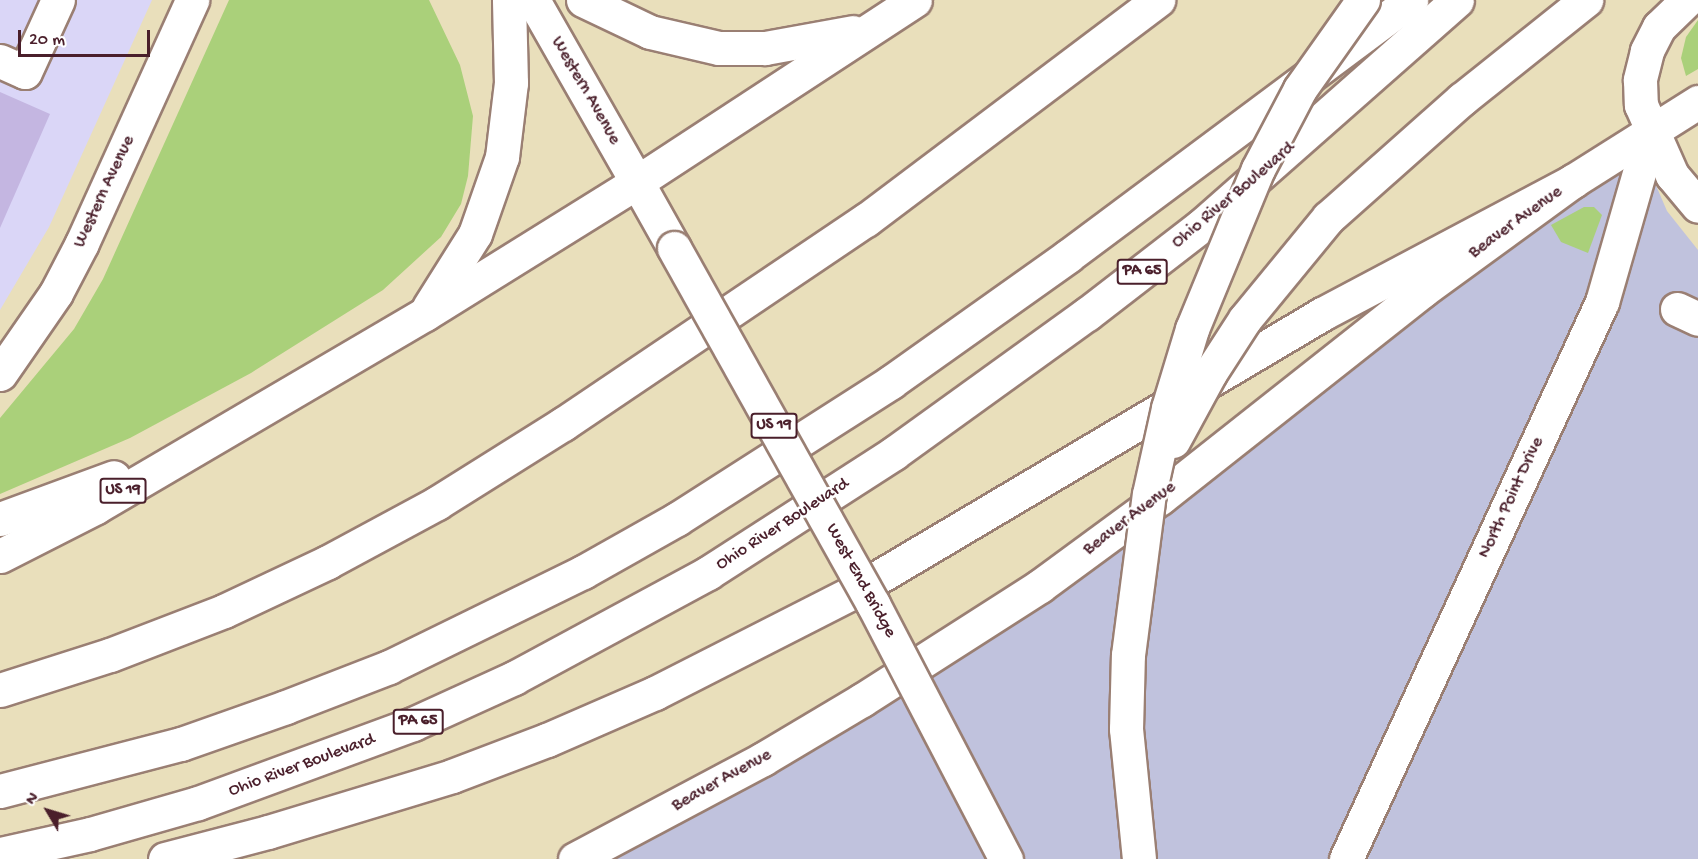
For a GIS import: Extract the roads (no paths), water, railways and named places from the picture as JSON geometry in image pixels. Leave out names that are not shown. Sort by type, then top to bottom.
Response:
[{"type":"main road","points":[[0,61],[25,72],[58,0]]},
{"type":"main road","name":"Western Avenue","points":[[0,374],[56,293],[77,253],[192,0]]},
{"type":"main road","points":[[425,314],[475,234],[501,158],[510,83],[509,0]]},
{"type":"main road","name":"Western Avenue","points":[[533,0],[638,182]]},
{"type":"main road","points":[[583,0],[650,32],[719,48],[809,42],[875,27]]},
{"type":"main road","points":[[638,182],[915,0]]},
{"type":"main road","points":[[0,690],[110,655],[224,611],[328,562],[437,502],[573,418],[866,220],[1158,0]]},
{"type":"main road","points":[[1139,859],[1126,729],[1127,687],[1136,576],[1149,494],[1168,408],[1222,250],[1258,169],[1300,89],[1363,0]]},
{"type":"main road","points":[[0,790],[181,744],[286,708],[400,662],[583,572],[695,508],[891,382],[1068,256],[1411,0]]},
{"type":"main road","name":"Ohio River Boulevard","points":[[0,854],[90,834],[198,803],[392,732],[514,678],[708,573],[885,459],[1087,314],[1201,226],[1456,0]]},
{"type":"main road","points":[[1149,494],[1210,373],[1252,311],[1328,218],[1462,99],[1587,0]]},
{"type":"main road","points":[[1687,0],[1659,27],[1647,51],[1641,80],[1641,105],[1672,175],[1698,206]]},
{"type":"main road","name":"Beaver Avenue","points":[[575,859],[852,706],[1040,586],[1160,498],[1422,291],[1652,128],[1698,102]]},
{"type":"main road","name":"North Point Drive","points":[[1346,859],[1602,302],[1652,128]]},
{"type":"main road","name":"US 19","points":[[0,556],[96,507],[425,314],[638,182]]},
{"type":"main road","name":"West End Bridge","points":[[638,182],[873,604],[1006,859]]},
{"type":"main road","points":[[165,859],[268,832],[452,776],[547,740],[655,693],[855,591],[1322,314],[1574,182]]},
{"type":"main road","points":[[0,519],[89,488],[242,421]]}]
